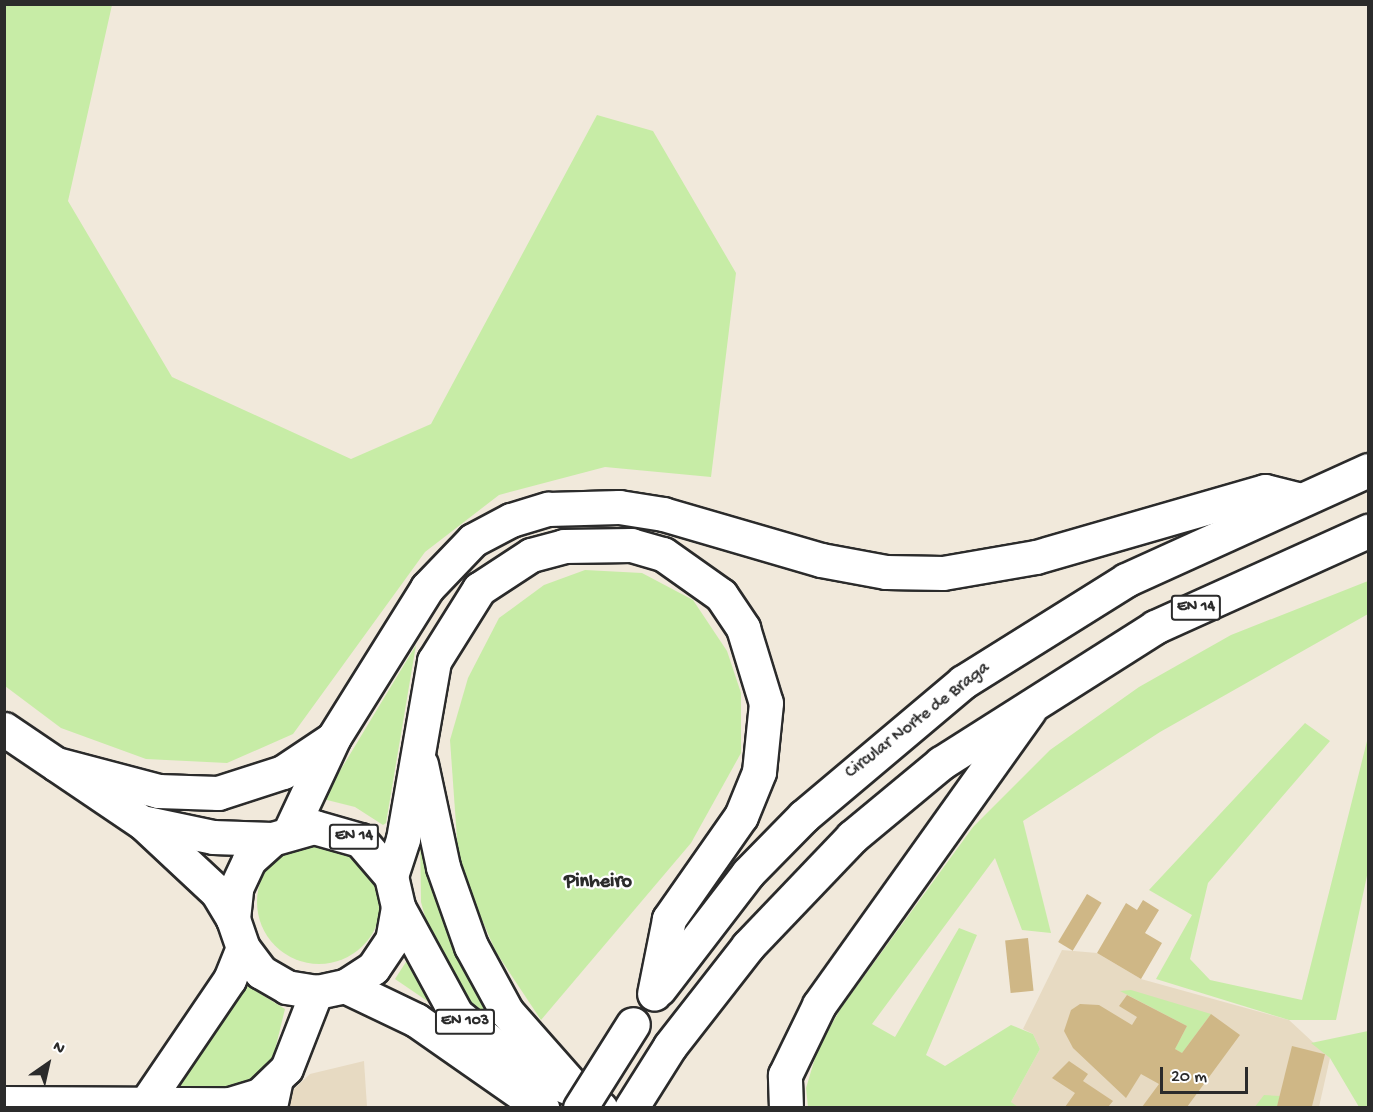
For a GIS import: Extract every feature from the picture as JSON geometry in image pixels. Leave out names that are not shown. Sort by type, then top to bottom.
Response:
[{"type":"main road","name":"Circular Norte de Braga","points":[[586,1102],[654,994],[756,865],[856,768],[937,702],[1042,629],[1126,580],[1298,499],[1368,470]]},
{"type":"main road","points":[[238,934],[240,879],[249,861],[281,835],[334,737],[427,588],[450,561],[473,540],[511,520],[548,509],[592,506],[663,514],[820,560],[886,572],[943,573],[1036,556],[1264,491],[1298,499]]},
{"type":"main road","name":"EN 14","points":[[1039,697],[1155,627],[1365,532]]},
{"type":"main road","points":[[331,989],[373,968],[392,940],[394,892],[426,689],[445,637],[479,589],[531,555],[597,543],[632,544],[692,570],[721,595],[758,663],[766,703],[766,741],[741,816],[669,919],[654,994]]},
{"type":"main road","points":[[631,1107],[670,1046],[748,946],[852,837],[948,757],[1039,697]]},
{"type":"main road","points":[[786,1107],[785,1075],[819,1005],[1039,697]]},
{"type":"main road","name":"EN 103","points":[[4,729],[143,823],[217,892],[238,934],[261,972],[279,982],[331,989],[416,1020],[542,1107]]},
{"type":"main road","points":[[56,764],[158,791],[218,793],[283,772],[334,737]]},
{"type":"main road","points":[[417,746],[443,867],[471,946],[507,1012],[586,1102]]},
{"type":"main road","name":"EN 103","points":[[143,823],[213,837],[281,835]]},
{"type":"main road","name":"EN 14","points":[[281,835],[338,830],[360,840],[394,892]]},
{"type":"main road","name":"EN 103","points":[[394,892],[456,1014],[525,1070],[586,1102]]},
{"type":"street","points":[[144,1106],[230,980],[238,934]]},
{"type":"street","points":[[4,1103],[60,1106],[230,1104],[260,1095],[287,1069],[297,1032],[331,989]]},
{"type":"lane","points":[[279,1107],[287,1069]]},
{"type":"shaded area","points":[[1062,950],[1097,953],[1141,979],[1289,1020],[1330,1058],[1319,1107],[1018,1108],[1011,1102],[1040,1049],[1033,1034],[1023,1029]]},
{"type":"shaded area","points":[[364,1061],[367,1107],[274,1108],[310,1074]]},
{"type":"green space","points":[[4,5],[112,5],[68,201],[172,377],[351,459],[431,424],[597,115],[653,131],[736,273],[711,477],[605,467],[499,495],[425,552],[293,734],[227,763],[146,759],[61,728],[5,686]]},
{"type":"green space","points":[[585,570],[642,573],[693,600],[727,651],[741,693],[741,753],[691,843],[541,1020],[496,952],[459,867],[450,740],[468,678],[499,618],[544,585]]},
{"type":"green space","points":[[1368,581],[1368,614],[1160,732],[1023,821],[1051,933],[1022,930],[995,858],[872,1024],[895,1037],[959,928],[977,935],[926,1055],[945,1066],[1011,1025],[1033,1034],[1040,1049],[1011,1102],[1018,1107],[808,1107],[806,1088],[818,1048],[841,1008],[973,827],[1050,750],[1139,687],[1231,635]]},
{"type":"green space","points":[[416,645],[386,823],[383,825],[355,807],[323,799]]},
{"type":"green space","points":[[1305,723],[1330,741],[1208,883],[1190,959],[1210,980],[1302,1000],[1368,737],[1368,871],[1336,1020],[1289,1020],[1156,979],[1192,915],[1149,890]]},
{"type":"green space","points":[[420,833],[454,952],[502,1032],[474,1016],[429,931],[421,902]]},
{"type":"green space","points":[[319,840],[343,845],[363,858],[376,878],[381,902],[376,926],[363,946],[343,959],[319,964],[295,959],[275,946],[262,926],[257,902],[262,878],[275,858],[295,845]]},
{"type":"green space","points":[[411,954],[439,1009],[395,979]]},
{"type":"green space","points":[[241,982],[285,1009],[272,1062],[249,1083],[228,1092],[169,1097]]},
{"type":"green space","points":[[1131,990],[1211,1014],[1182,1053],[1175,1049],[1187,1026],[1120,991]]},
{"type":"green space","points":[[1368,1031],[1368,1107],[1359,1107],[1330,1058],[1311,1043]]},
{"type":"green space","points":[[1264,1095],[1280,1096],[1277,1107],[1254,1108]]},
{"type":"building","points":[[1087,894],[1102,903],[1073,951],[1058,942]]},
{"type":"building","points":[[1143,900],[1159,910],[1145,933],[1162,943],[1141,979],[1097,953],[1126,903],[1137,910]]},
{"type":"building","points":[[1028,938],[1034,991],[1011,993],[1005,940]]},
{"type":"building","points":[[1127,995],[1187,1026],[1175,1049],[1182,1053],[1211,1014],[1240,1035],[1187,1107],[1142,1107],[1159,1084],[1141,1074],[1126,1098],[1073,1048],[1064,1031],[1071,1010],[1080,1004],[1099,1005],[1132,1025],[1137,1017],[1119,1006]]},
{"type":"building","points":[[1292,1046],[1325,1054],[1312,1108],[1277,1107]]},
{"type":"building","points":[[1069,1061],[1088,1074],[1083,1081],[1113,1101],[1108,1107],[1065,1107],[1075,1093],[1052,1078]]},
{"type":"district","name":"Pinheiro","points":[[598,882]]}]
